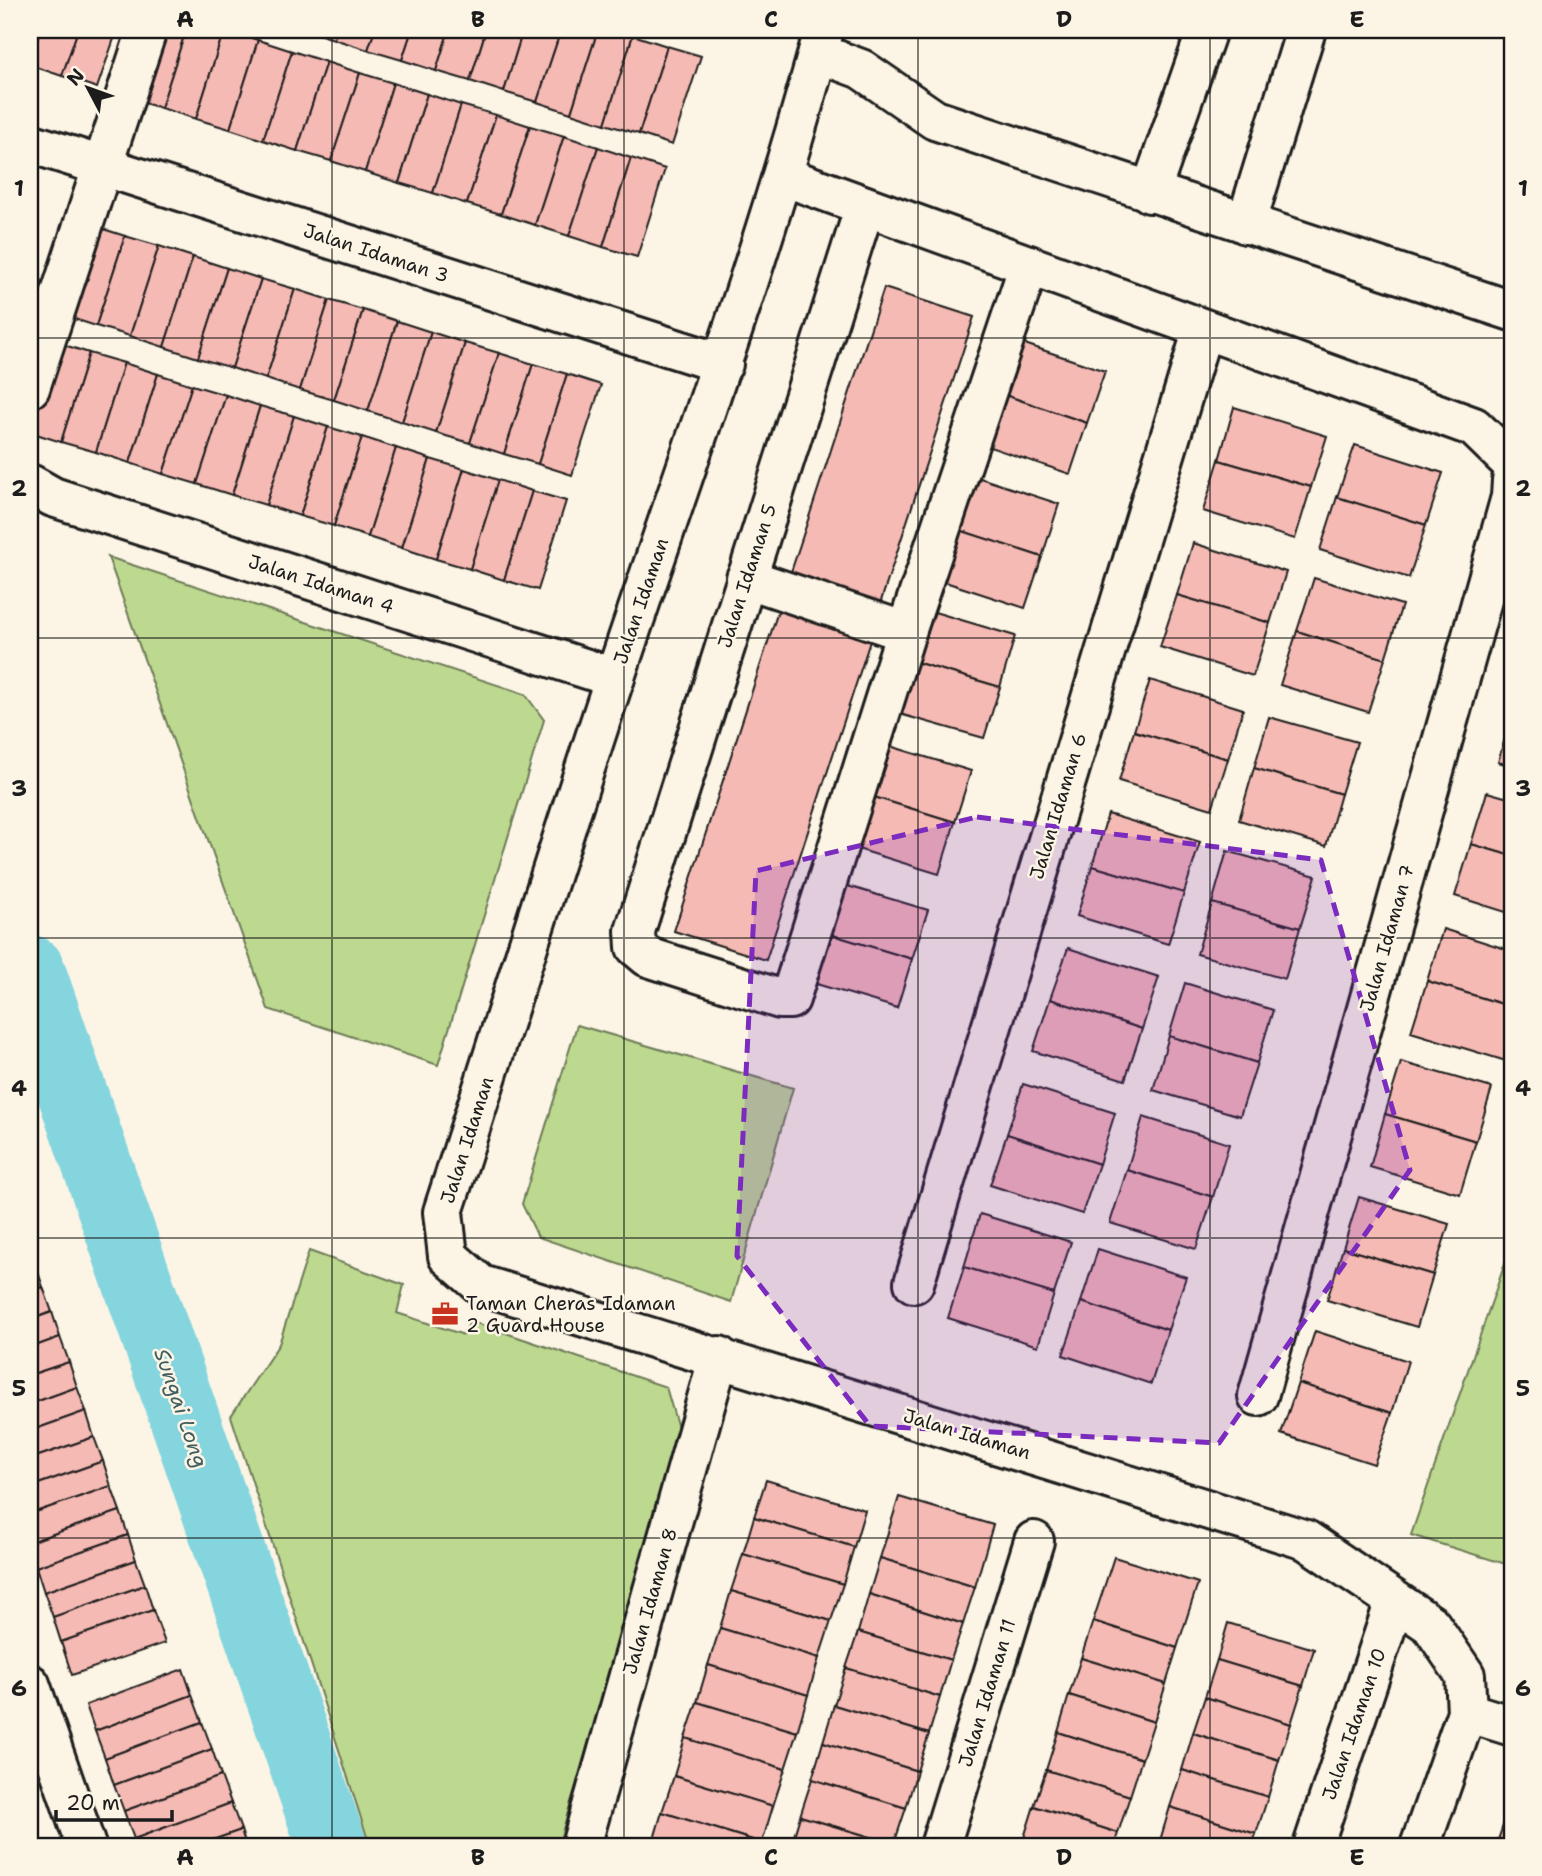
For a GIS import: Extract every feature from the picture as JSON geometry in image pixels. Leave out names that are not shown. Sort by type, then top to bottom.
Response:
[{"type":"street","points":[[30,388],[147,30]]},
{"type":"street","points":[[1150,193],[1207,30]]},
{"type":"street","points":[[1246,225],[1306,30]]},
{"type":"street","points":[[821,41],[935,120],[1512,311]]},
{"type":"street","name":"Jalan Idaman","points":[[821,41],[783,176],[723,363],[615,678],[443,1212],[448,1256],[481,1285],[719,1356],[1306,1540],[1431,1625],[1465,1675],[1467,1712],[1420,1846]]},
{"type":"street","name":"Jalan Idaman 3","points":[[30,143],[723,363]]},
{"type":"street","points":[[783,176],[1474,427],[1512,464]]},
{"type":"street","name":"Jalan Idaman 5","points":[[864,206],[635,931],[636,947],[648,957],[780,999],[790,999],[905,632]]},
{"type":"street","points":[[746,578],[905,632],[1029,265]]},
{"type":"street","name":"Jalan Idaman 6","points":[[914,1283],[1203,329]]},
{"type":"street","name":"Jalan Idaman 7","points":[[1258,1396],[1511,497],[1512,480]]},
{"type":"street","name":"Jalan Idaman 4","points":[[30,484],[53,497],[615,678]]},
{"type":"street","name":"Jalan Idaman 8","points":[[581,1846],[719,1356]]},
{"type":"street","name":"Jalan Idaman 11","points":[[940,1846],[1034,1541]]},
{"type":"street","name":"Jalan Idaman 10","points":[[1313,1846],[1395,1601]]},
{"type":"street","points":[[33,1707],[86,1846]]},
{"type":"street","points":[[1467,1712],[1512,1726]]},
{"type":"highlighted area","points":[[977,817],[1321,860],[1410,1170],[1219,1443],[870,1426],[737,1256],[756,871]]},
{"type":"green space","points":[[108,557],[525,694],[544,720],[438,1065],[268,1009]]},
{"type":"green space","points":[[577,1025],[793,1088],[731,1302],[538,1237],[522,1204]]},
{"type":"green space","points":[[1512,1243],[1512,1566],[1411,1535]]},
{"type":"green space","points":[[309,1251],[404,1285],[397,1313],[464,1335],[470,1321],[666,1387],[680,1435],[558,1846],[370,1846],[231,1416],[279,1344]]},
{"type":"building","points":[[30,30],[40,30],[30,60]]},
{"type":"building","points":[[40,30],[78,30],[62,76],[30,65]]},
{"type":"building","points":[[78,30],[117,30],[97,88],[62,76]]},
{"type":"building","points":[[149,30],[186,30],[161,108],[127,98]]},
{"type":"building","points":[[186,30],[224,30],[196,119],[161,108]]},
{"type":"building","points":[[224,30],[258,40],[230,129],[196,119]]},
{"type":"building","points":[[305,30],[337,30],[334,39]]},
{"type":"building","points":[[337,30],[375,30],[368,50],[334,39]]},
{"type":"building","points":[[375,30],[412,30],[402,60],[368,50]]},
{"type":"building","points":[[412,30],[449,30],[436,71],[402,60]]},
{"type":"building","points":[[449,30],[486,30],[470,81],[436,71]]},
{"type":"building","points":[[486,30],[523,30],[504,92],[470,81]]},
{"type":"building","points":[[523,30],[561,30],[537,102],[504,92]]},
{"type":"building","points":[[561,30],[598,30],[571,113],[537,102]]},
{"type":"building","points":[[598,30],[617,30],[633,35],[605,124],[571,113]]},
{"type":"building","points":[[633,35],[667,46],[639,134],[605,124]]},
{"type":"building","points":[[258,40],[292,51],[263,140],[230,129]]},
{"type":"building","points":[[667,46],[701,56],[672,145],[639,134]]},
{"type":"building","points":[[292,51],[326,62],[297,151],[263,140]]},
{"type":"building","points":[[326,62],[360,73],[331,161],[297,151]]},
{"type":"building","points":[[360,73],[393,83],[365,172],[331,161]]},
{"type":"building","points":[[393,83],[427,94],[399,183],[365,172]]},
{"type":"building","points":[[427,94],[461,105],[433,193],[399,183]]},
{"type":"building","points":[[461,105],[496,115],[467,204],[433,193]]},
{"type":"building","points":[[496,115],[530,126],[501,214],[467,204]]},
{"type":"building","points":[[530,126],[564,136],[535,225],[501,214]]},
{"type":"building","points":[[564,136],[598,147],[569,236],[535,225]]},
{"type":"building","points":[[598,147],[631,158],[603,247],[569,236]]},
{"type":"building","points":[[631,158],[665,169],[637,257],[603,247]]},
{"type":"building","points":[[91,225],[125,236],[96,326],[62,315]]},
{"type":"building","points":[[125,236],[159,246],[130,336],[96,326]]},
{"type":"building","points":[[159,246],[193,257],[164,347],[130,336]]},
{"type":"building","points":[[193,257],[227,268],[198,358],[164,347]]},
{"type":"building","points":[[227,268],[261,279],[232,368],[198,358]]},
{"type":"building","points":[[261,279],[295,289],[266,379],[232,368]]},
{"type":"building","points":[[884,288],[974,317],[880,604],[790,575]]},
{"type":"building","points":[[295,289],[329,300],[300,390],[266,379]]},
{"type":"building","points":[[329,300],[363,310],[334,400],[300,390]]},
{"type":"building","points":[[363,310],[397,321],[368,411],[334,400]]},
{"type":"building","points":[[397,321],[431,332],[402,422],[368,411]]},
{"type":"building","points":[[431,332],[465,343],[436,433],[402,422]]},
{"type":"building","points":[[1007,338],[1105,371],[1087,423],[990,390]]},
{"type":"building","points":[[55,342],[89,353],[61,442],[30,432]]},
{"type":"building","points":[[465,343],[499,353],[470,443],[436,433]]},
{"type":"building","points":[[89,353],[124,363],[96,452],[61,442]]},
{"type":"building","points":[[499,353],[533,364],[504,454],[470,443]]},
{"type":"building","points":[[124,363],[158,374],[130,463],[96,452]]},
{"type":"building","points":[[533,364],[567,374],[538,464],[504,454]]},
{"type":"building","points":[[158,374],[192,385],[163,474],[130,463]]},
{"type":"building","points":[[567,374],[601,385],[572,475],[538,464]]},
{"type":"building","points":[[192,385],[226,395],[197,484],[163,474]]},
{"type":"building","points":[[990,390],[1087,423],[1070,474],[972,441]]},
{"type":"building","points":[[226,395],[260,406],[232,495],[197,484]]},
{"type":"building","points":[[260,406],[294,416],[266,505],[232,495]]},
{"type":"building","points":[[1234,407],[1327,436],[1311,487],[1219,460]]},
{"type":"building","points":[[294,416],[328,427],[300,516],[266,505]]},
{"type":"building","points":[[328,427],[362,437],[334,526],[300,516]]},
{"type":"building","points":[[362,437],[396,448],[368,537],[334,526]]},
{"type":"building","points":[[1355,445],[1443,473],[1426,525],[1337,497]]},
{"type":"building","points":[[396,448],[430,459],[402,548],[368,537]]},
{"type":"building","points":[[430,459],[464,469],[436,559],[402,548]]},
{"type":"building","points":[[1219,460],[1311,487],[1295,539],[1203,511]]},
{"type":"building","points":[[464,469],[498,480],[470,569],[436,559]]},
{"type":"building","points":[[965,473],[1059,504],[1042,557],[947,526]]},
{"type":"building","points":[[498,480],[532,491],[504,580],[470,569]]},
{"type":"building","points":[[532,491],[566,501],[538,590],[504,580]]},
{"type":"building","points":[[1337,497],[1426,525],[1409,578],[1320,550]]},
{"type":"building","points":[[947,526],[1042,557],[1025,608],[930,577]]},
{"type":"building","points":[[1193,543],[1286,572],[1270,623],[1177,595]]},
{"type":"building","points":[[1314,578],[1402,605],[1385,659],[1297,631]]},
{"type":"building","points":[[1177,595],[1270,623],[1253,676],[1160,647]]},
{"type":"building","points":[[780,605],[872,635],[766,960],[674,931]]},
{"type":"building","points":[[921,608],[1015,636],[1000,687],[905,659]]},
{"type":"building","points":[[1297,631],[1385,659],[1368,712],[1280,685]]},
{"type":"building","points":[[905,659],[1000,687],[984,738],[889,711]]},
{"type":"building","points":[[1150,680],[1243,709],[1228,759],[1134,731]]},
{"type":"building","points":[[1512,714],[1512,766],[1498,762]]},
{"type":"building","points":[[1269,717],[1357,742],[1341,794],[1254,768]]},
{"type":"building","points":[[1134,731],[1228,759],[1212,809],[1119,781]]},
{"type":"building","points":[[880,743],[971,771],[955,822],[864,794]]},
{"type":"building","points":[[1254,768],[1341,794],[1326,846],[1239,820]]},
{"type":"building","points":[[1487,792],[1512,799],[1512,856],[1471,844]]},
{"type":"building","points":[[864,794],[955,822],[939,874],[848,846]]},
{"type":"building","points":[[1108,814],[1200,842],[1184,893],[1092,866]]},
{"type":"building","points":[[1471,844],[1512,856],[1512,914],[1455,896]]},
{"type":"building","points":[[1227,851],[1316,876],[1300,928],[1212,903]]},
{"type":"building","points":[[1092,866],[1184,893],[1168,944],[1077,916]]},
{"type":"building","points":[[834,882],[928,910],[912,959],[819,931]]},
{"type":"building","points":[[1212,903],[1300,928],[1285,979],[1197,954]]},
{"type":"building","points":[[1443,929],[1512,951],[1512,1007],[1427,981]]},
{"type":"building","points":[[819,931],[912,959],[897,1008],[803,980]]},
{"type":"building","points":[[1068,948],[1159,977],[1142,1029],[1050,999]]},
{"type":"building","points":[[1427,981],[1512,1007],[1512,1042],[1506,1061],[1411,1032]]},
{"type":"building","points":[[1185,983],[1273,1010],[1257,1063],[1169,1036]]},
{"type":"building","points":[[1050,999],[1142,1029],[1125,1080],[1033,1051]]},
{"type":"building","points":[[1169,1036],[1257,1063],[1240,1116],[1153,1090]]},
{"type":"building","points":[[1401,1062],[1492,1088],[1476,1141],[1385,1114]]},
{"type":"building","points":[[1023,1084],[1115,1113],[1099,1164],[1007,1134]]},
{"type":"building","points":[[1385,1114],[1476,1141],[1460,1194],[1370,1167]]},
{"type":"building","points":[[1143,1117],[1229,1144],[1213,1197],[1127,1170]]},
{"type":"building","points":[[1007,1134],[1099,1164],[1082,1214],[990,1185]]},
{"type":"building","points":[[1127,1170],[1213,1197],[1196,1249],[1110,1223]]},
{"type":"building","points":[[1359,1197],[1449,1224],[1433,1275],[1343,1248]]},
{"type":"building","points":[[980,1214],[1071,1242],[1054,1294],[964,1267]]},
{"type":"building","points":[[1343,1248],[1433,1275],[1417,1327],[1327,1300]]},
{"type":"building","points":[[1098,1249],[1186,1277],[1168,1330],[1081,1302]]},
{"type":"building","points":[[35,1263],[43,1287],[30,1292],[30,1265]]},
{"type":"building","points":[[964,1267],[1054,1294],[1038,1346],[948,1318]]},
{"type":"building","points":[[43,1287],[52,1312],[30,1320],[30,1292]]},
{"type":"building","points":[[1081,1302],[1168,1330],[1151,1384],[1063,1355]]},
{"type":"building","points":[[52,1312],[60,1337],[30,1348],[30,1320]]},
{"type":"building","points":[[1315,1331],[1408,1361],[1392,1413],[1298,1383]]},
{"type":"building","points":[[60,1337],[69,1362],[30,1375],[30,1348]]},
{"type":"building","points":[[69,1362],[77,1387],[30,1404],[30,1375]]},
{"type":"building","points":[[1298,1383],[1392,1413],[1374,1464],[1281,1434]]},
{"type":"building","points":[[77,1387],[86,1411],[30,1431],[30,1404]]},
{"type":"building","points":[[86,1411],[94,1437],[30,1459],[30,1431]]},
{"type":"building","points":[[94,1437],[103,1461],[30,1487],[30,1459]]},
{"type":"building","points":[[103,1461],[111,1486],[30,1514],[30,1487]]},
{"type":"building","points":[[766,1480],[865,1510],[854,1547],[754,1517]]},
{"type":"building","points":[[111,1486],[120,1511],[30,1542],[30,1514]]},
{"type":"building","points":[[899,1497],[993,1525],[975,1587],[880,1558]]},
{"type":"building","points":[[120,1511],[128,1535],[36,1567],[30,1542]]},
{"type":"building","points":[[754,1517],[854,1547],[843,1584],[743,1554]]},
{"type":"building","points":[[128,1535],[136,1560],[44,1592],[36,1567]]},
{"type":"building","points":[[743,1554],[843,1584],[831,1621],[731,1591]]},
{"type":"building","points":[[1114,1557],[1198,1583],[1177,1648],[1093,1621]]},
{"type":"building","points":[[880,1558],[975,1587],[963,1624],[869,1594]]},
{"type":"building","points":[[136,1560],[145,1585],[53,1617],[44,1592]]},
{"type":"building","points":[[145,1585],[153,1610],[61,1642],[53,1617]]},
{"type":"building","points":[[731,1591],[831,1621],[819,1658],[720,1628]]},
{"type":"building","points":[[869,1594],[963,1624],[951,1660],[858,1632]]},
{"type":"building","points":[[153,1610],[165,1643],[72,1675],[61,1642]]},
{"type":"building","points":[[1093,1621],[1177,1648],[1166,1684],[1081,1658]]},
{"type":"building","points":[[1228,1623],[1314,1649],[1303,1686],[1217,1660]]},
{"type":"building","points":[[720,1628],[819,1658],[808,1695],[708,1665]]},
{"type":"building","points":[[858,1632],[951,1660],[940,1697],[846,1668]]},
{"type":"building","points":[[1081,1658],[1166,1684],[1154,1722],[1069,1695]]},
{"type":"building","points":[[1217,1660],[1303,1686],[1291,1724],[1205,1697]]},
{"type":"building","points":[[708,1665],[808,1695],[797,1732],[697,1702]]},
{"type":"building","points":[[846,1668],[940,1697],[929,1734],[834,1705]]},
{"type":"building","points":[[183,1669],[192,1695],[95,1731],[86,1705]]},
{"type":"building","points":[[192,1695],[202,1722],[105,1758],[95,1731]]},
{"type":"building","points":[[1069,1695],[1154,1722],[1142,1759],[1058,1732]]},
{"type":"building","points":[[1205,1697],[1291,1724],[1279,1760],[1193,1733]]},
{"type":"building","points":[[697,1702],[797,1732],[785,1769],[685,1738]]},
{"type":"building","points":[[834,1705],[929,1734],[917,1771],[823,1742]]},
{"type":"building","points":[[202,1722],[212,1749],[114,1785],[105,1758]]},
{"type":"building","points":[[1058,1732],[1142,1759],[1130,1796],[1046,1770]]},
{"type":"building","points":[[1193,1733],[1279,1760],[1268,1797],[1182,1770]]},
{"type":"building","points":[[685,1738],[785,1769],[773,1806],[674,1776]]},
{"type":"building","points":[[823,1742],[917,1771],[906,1808],[812,1779]]},
{"type":"building","points":[[212,1749],[221,1776],[124,1811],[114,1785]]},
{"type":"building","points":[[1046,1770],[1130,1796],[1118,1833],[1034,1806]]},
{"type":"building","points":[[1182,1770],[1268,1797],[1256,1834],[1170,1807]]},
{"type":"building","points":[[221,1776],[231,1803],[134,1839],[124,1811]]},
{"type":"building","points":[[674,1776],[773,1806],[762,1843],[662,1812]]},
{"type":"building","points":[[812,1779],[906,1808],[894,1844],[800,1816]]},
{"type":"building","points":[[1512,1799],[1512,1846],[1496,1846]]},
{"type":"building","points":[[231,1803],[241,1830],[196,1846],[137,1846],[134,1839]]},
{"type":"building","points":[[1034,1806],[1118,1833],[1114,1846],[1022,1844]]},
{"type":"building","points":[[1170,1807],[1256,1834],[1252,1846],[1159,1844]]},
{"type":"building","points":[[662,1812],[762,1843],[761,1846],[652,1846]]},
{"type":"building","points":[[800,1816],[894,1844],[894,1846],[791,1846]]},
{"type":"building","points":[[241,1830],[246,1846],[196,1846]]},
{"type":"waterway","name":"Sungai Long","points":[[30,970],[332,1846]]},
{"type":"place","name":"Taman Cheras Idaman 2 Guard House","points":[[445,1314]]}]
